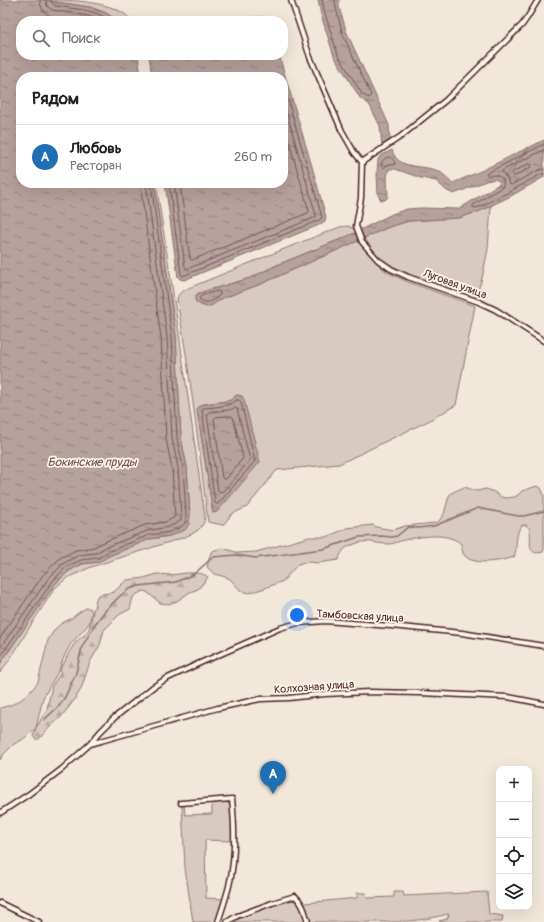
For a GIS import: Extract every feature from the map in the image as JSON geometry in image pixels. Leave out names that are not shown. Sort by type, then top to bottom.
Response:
[{"type":"street","points":[[291,0],[310,57],[342,131],[354,152],[362,162],[400,137],[446,100],[522,25],[538,0]]},
{"type":"street","name":"Луговая улица","points":[[362,162],[361,198],[356,226],[362,242],[378,260],[391,269],[408,277],[479,302],[496,310],[544,341]]},
{"type":"street","name":"Тамбовская улица","points":[[0,813],[29,794],[62,769],[90,744],[114,718],[139,697],[166,679],[280,628],[298,623],[325,621],[462,633],[544,646]]},
{"type":"street","name":"Колхозная улица","points":[[90,744],[218,708],[260,699],[370,692],[508,697],[544,704]]},
{"type":"street","points":[[180,803],[232,799],[234,851],[229,887],[218,922]]},
{"type":"street","points":[[227,922],[237,916],[295,896],[300,900],[308,922]]},
{"type":"street","points":[[0,903],[39,922]]},
{"type":"green space","points":[[43,0],[66,0],[104,5],[127,16],[110,16],[90,7]]},
{"type":"green space","points":[[155,188],[157,188],[175,306],[205,517],[203,525],[192,534],[185,537],[91,567],[67,578],[56,587],[51,594],[0,673],[0,664],[55,584],[69,571],[82,564],[99,562],[109,556],[150,539],[170,536],[190,515],[187,467],[181,438],[176,336]]},
{"type":"green space","points":[[491,206],[488,249],[482,278],[475,300],[393,268],[383,262],[364,238],[389,227],[409,221],[459,218]]},
{"type":"green space","points":[[348,226],[357,232],[277,265],[250,278],[199,293],[196,295],[196,302],[207,307],[223,298],[261,284],[360,240],[374,260],[387,272],[408,282],[475,306],[456,405],[430,420],[339,464],[277,470],[247,507],[232,514],[223,525],[208,522],[194,410],[177,299],[182,292],[191,287],[340,227]],"holes":[[[238,395],[213,513],[197,409],[203,404],[231,400]]]},
{"type":"green space","points":[[537,486],[541,488],[544,495],[543,552],[537,553],[532,550],[530,546],[529,528],[526,525],[522,525],[517,536],[514,557],[489,562],[469,559],[464,555],[461,544],[456,540],[441,536],[428,536],[402,540],[391,544],[371,542],[358,543],[347,547],[338,560],[298,564],[283,581],[249,593],[241,591],[230,579],[214,574],[207,567],[211,552],[223,548],[238,553],[256,552],[309,537],[327,537],[347,528],[373,525],[376,527],[393,530],[405,526],[435,523],[439,521],[444,514],[451,493],[464,487],[477,491],[486,489],[506,498],[515,497],[522,491]]},
{"type":"green space","points":[[187,573],[201,574],[208,577],[198,589],[190,592],[177,601],[169,604],[160,603],[147,592],[143,591],[133,597],[130,609],[119,615],[104,630],[100,645],[90,662],[81,689],[75,699],[62,716],[39,739],[35,739],[33,736],[47,709],[52,686],[60,674],[61,666],[63,665],[69,652],[89,629],[98,595],[114,592],[127,580],[144,578],[157,574],[170,575]]},
{"type":"green space","points":[[86,608],[90,608],[92,611],[90,621],[70,645],[59,670],[43,698],[36,728],[22,740],[14,744],[0,760],[0,708],[22,699],[34,687],[38,682],[48,640],[55,629]]},
{"type":"green space","points":[[227,802],[233,815],[232,841],[205,840],[206,898],[223,899],[216,922],[193,922],[185,868],[182,806],[184,804],[185,815],[212,814],[212,803]]},
{"type":"green space","points":[[394,892],[403,892],[404,896],[487,892],[489,914],[503,916],[502,922],[439,921],[447,919],[449,914],[400,922],[310,922],[305,903],[357,898],[357,893],[366,893],[367,898],[394,897]]},
{"type":"green space","points":[[290,900],[300,905],[306,922],[232,922],[257,911]]},
{"type":"water","name":"Бокинские пруды","points":[[0,0],[42,0],[90,7],[110,16],[16,16],[16,60],[139,60],[140,72],[16,72],[16,188],[155,188],[176,336],[181,438],[187,467],[190,515],[189,524],[185,530],[170,536],[150,539],[109,556],[99,562],[82,564],[69,571],[55,584],[0,664]]},
{"type":"water","points":[[318,0],[339,0],[339,7],[347,33],[389,125],[390,143],[382,146],[380,126],[369,104],[360,98],[334,56],[321,15]]},
{"type":"water","points":[[150,60],[280,60],[284,72],[151,72]]},
{"type":"water","points":[[288,85],[326,217],[325,221],[319,225],[184,280],[178,277],[166,188],[288,188]]},
{"type":"water","points":[[544,140],[544,177],[511,196],[480,211],[459,218],[409,221],[389,227],[364,238],[360,230],[392,214],[407,209],[459,209],[502,182],[530,147]]},
{"type":"water","points":[[529,147],[500,182],[495,179],[486,181],[454,194],[447,191],[436,181],[421,178],[395,169],[389,169],[387,177],[388,197],[385,200],[381,200],[378,195],[378,160],[380,156],[392,150],[395,157],[405,164],[438,171],[453,183]]},
{"type":"water","points":[[357,232],[360,240],[261,284],[223,298],[207,307],[196,302],[196,295],[199,293],[250,278],[277,265]]},
{"type":"water","points":[[237,395],[242,396],[244,400],[260,462],[217,512],[213,513],[197,409],[200,405],[231,400]]},
{"type":"waterway","points":[[44,720],[59,706],[65,697],[76,673],[82,647],[95,624],[105,611],[129,589],[139,586],[176,582],[194,574],[213,557],[236,555],[256,558],[323,549],[359,537],[392,537],[397,536],[408,527],[419,528],[434,526],[478,508],[518,516],[544,511]]},
{"type":"place","name":"Любовь","points":[[273,794]]}]
